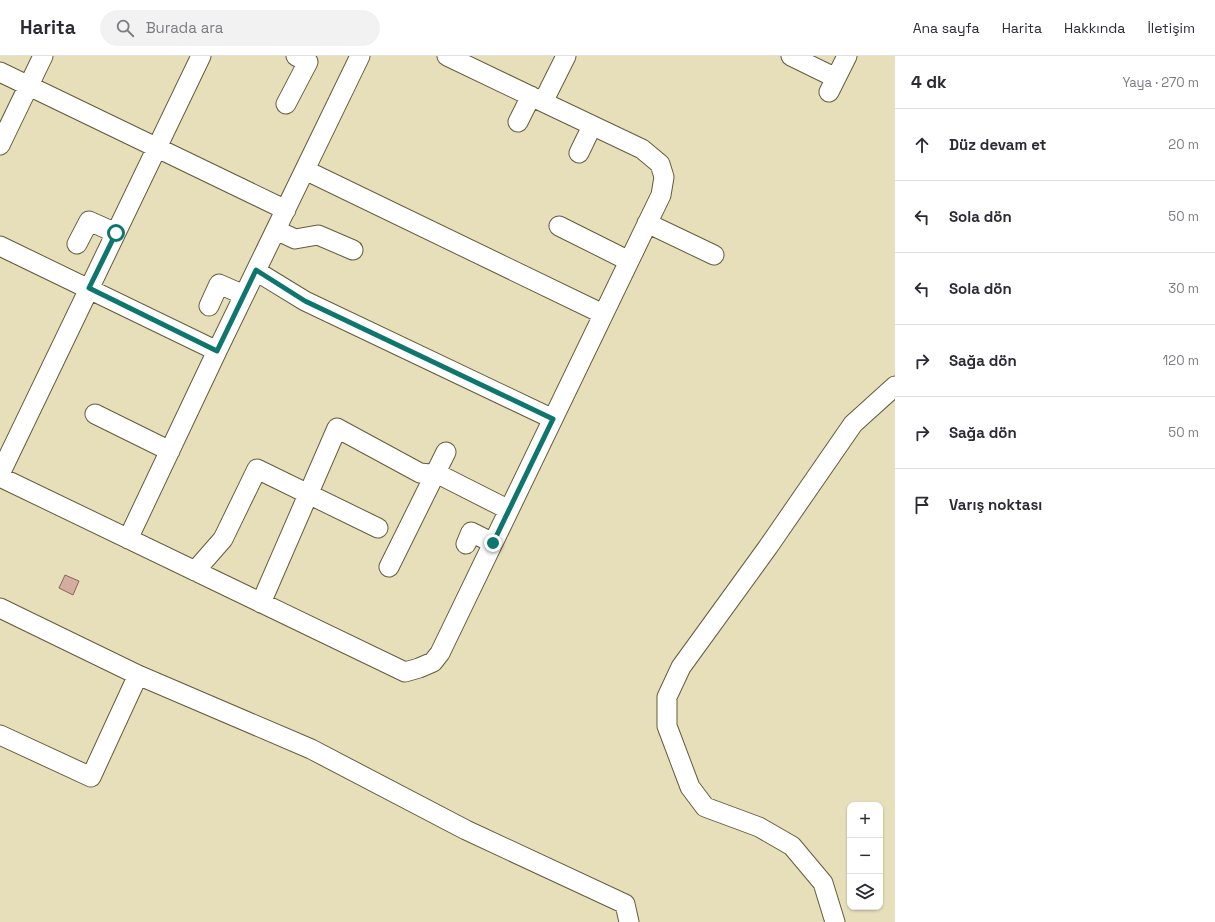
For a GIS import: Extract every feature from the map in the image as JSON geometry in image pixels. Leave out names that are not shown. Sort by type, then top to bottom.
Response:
[{"type":"street","points":[[0,145],[43,56]]},
{"type":"street","points":[[201,56],[0,476],[405,672],[433,662],[440,653],[661,194],[664,177],[660,164],[642,150],[447,56]]},
{"type":"street","points":[[286,104],[308,62],[296,56]]},
{"type":"street","points":[[128,539],[360,56]]},
{"type":"street","points":[[518,122],[537,99],[566,56]]},
{"type":"street","points":[[791,56],[833,85],[847,56]]},
{"type":"street","points":[[0,72],[286,210]]},
{"type":"street","points":[[579,153],[592,126]]},
{"type":"street","points":[[305,170],[603,314]]},
{"type":"street","points":[[77,244],[89,221],[116,233]]},
{"type":"street","points":[[647,223],[714,257]]},
{"type":"street","points":[[559,226],[629,261]]},
{"type":"street","points":[[276,230],[296,239],[318,235],[353,250]]},
{"type":"street","points":[[0,246],[217,351]]},
{"type":"street","points":[[256,270],[305,301],[553,419]]},
{"type":"street","points":[[208,306],[219,284],[244,295]]},
{"type":"street","points":[[835,922],[822,883],[792,846],[760,827],[705,807],[690,787],[667,726],[667,697],[681,666],[768,547],[854,424],[895,386]]},
{"type":"street","points":[[95,414],[170,451]]},
{"type":"street","points":[[261,603],[337,428],[420,473],[440,475],[509,510]]},
{"type":"street","points":[[389,567],[446,452]]},
{"type":"street","points":[[195,571],[223,539],[257,469],[378,528]]},
{"type":"street","points":[[466,544],[471,532],[493,543]]},
{"type":"street","points":[[0,608],[138,674],[311,749],[466,830],[625,904],[629,922]]},
{"type":"street","points":[[0,735],[91,777],[138,674]]},
{"type":"building","points":[[65,575],[79,581],[73,595],[59,588]]},
{"type":"route","points":[[116,233],[89,288],[217,351],[256,270],[305,301],[553,419],[493,543]]}]
